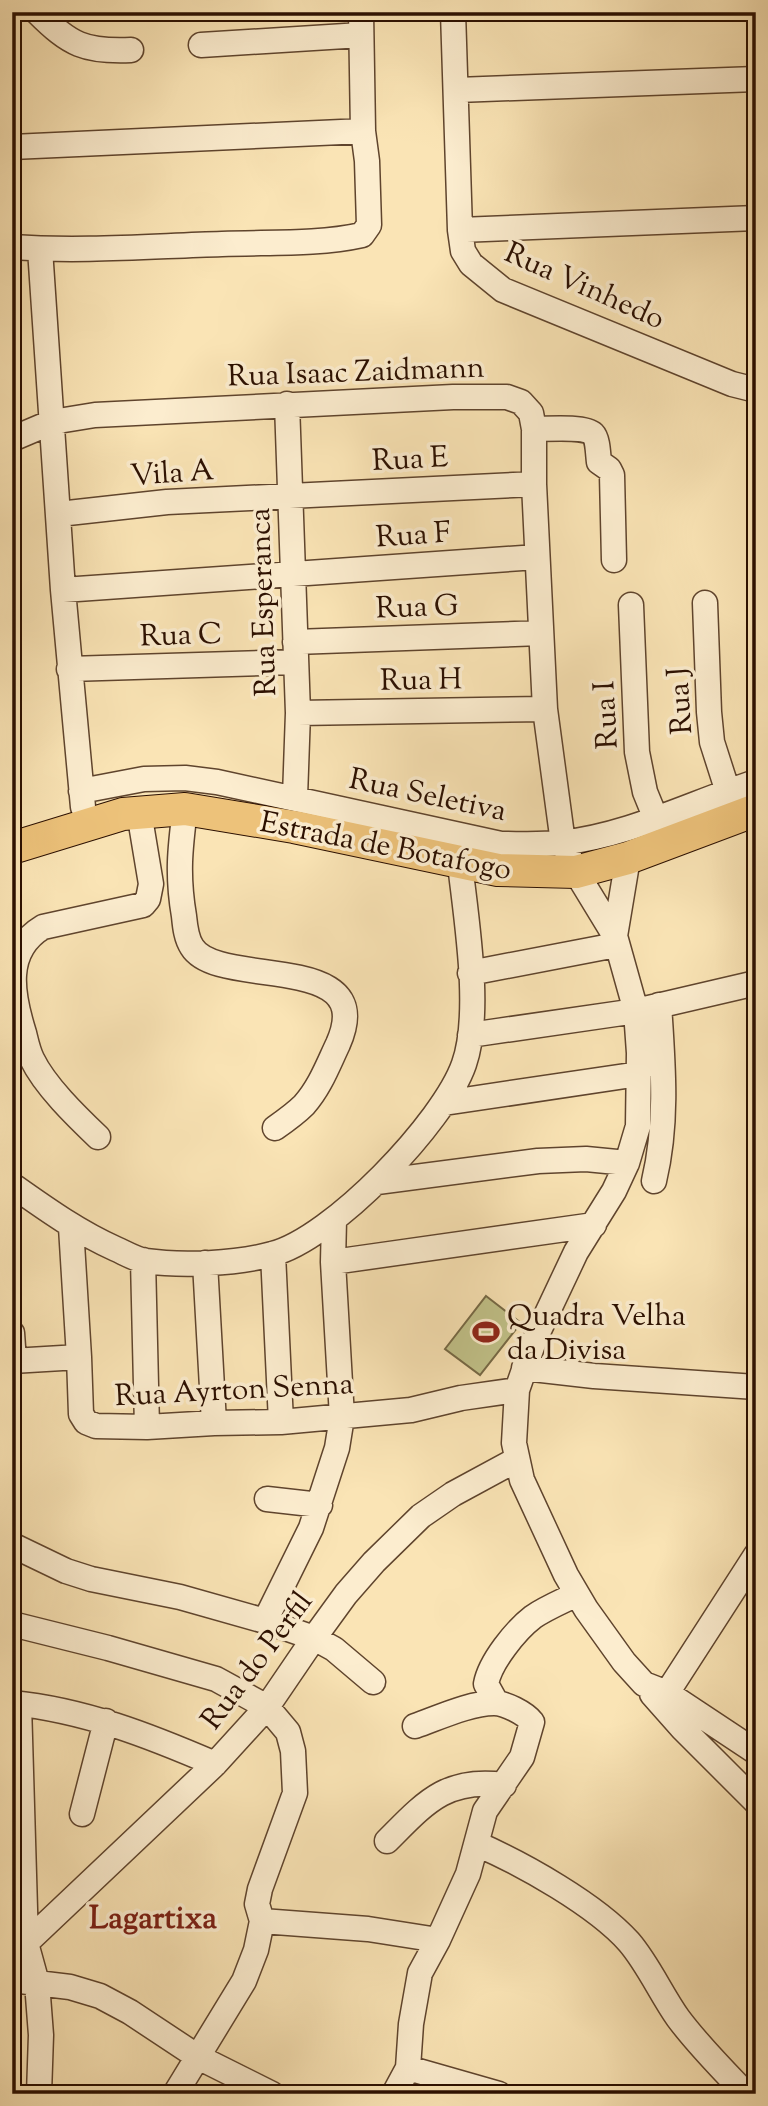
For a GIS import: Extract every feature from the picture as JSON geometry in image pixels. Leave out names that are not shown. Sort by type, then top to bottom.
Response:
[{"type":"main road","name":"Estrada de Botafogo","points":[[12,848],[139,812],[185,809],[294,827],[460,864],[498,870],[576,872],[628,858],[756,810]]},
{"type":"street","points":[[37,12],[75,44],[93,50],[131,50]]},
{"type":"street","name":"Rua Vinhedo","points":[[453,12],[460,230],[463,251],[471,264],[503,290],[732,384],[756,390]]},
{"type":"street","points":[[12,247],[40,249],[297,241],[358,236],[366,232],[369,225],[363,131],[361,24],[201,45]]},
{"type":"street","points":[[457,90],[756,79]]},
{"type":"street","points":[[12,147],[363,131]]},
{"type":"street","points":[[460,230],[756,218]]},
{"type":"street","points":[[40,249],[69,669],[85,826]]},
{"type":"street","name":"Rua Isaac Zaidmann","points":[[12,439],[52,422],[95,415],[453,397],[507,397],[521,402],[531,413],[534,429]]},
{"type":"street","name":"Rua Esperanca","points":[[287,404],[298,713],[295,797]]},
{"type":"street","points":[[614,560],[611,475],[609,469],[599,462],[595,436],[592,432],[581,429],[534,429],[534,484],[545,709],[563,843],[576,872],[615,940],[647,1008],[664,1118],[654,1181]]},
{"type":"street","name":"Rua E","points":[[290,496],[534,484]]},
{"type":"street","name":"Vila A","points":[[60,514],[167,502],[290,496]]},
{"type":"street","name":"Rua F","points":[[63,590],[537,557]]},
{"type":"street","name":"Rua J","points":[[705,603],[712,742],[728,792]]},
{"type":"street","name":"Rua I","points":[[631,606],[637,752],[645,792],[656,819]]},
{"type":"street","name":"Rua G","points":[[295,652],[541,633]]},
{"type":"street","name":"Rua C","points":[[69,669],[295,652]]},
{"type":"street","name":"Rua H","points":[[298,713],[545,709]]},
{"type":"street","name":"Rua Seletiva","points":[[81,791],[144,779],[185,778],[217,782],[501,844],[563,843],[610,833],[756,782]]},
{"type":"street","points":[[185,809],[178,863],[179,887],[186,931],[192,947],[202,958],[215,963],[282,974],[333,991],[341,1000],[346,1013],[344,1029],[321,1081],[303,1106],[275,1128]]},
{"type":"street","points":[[98,1137],[68,1109],[32,1059],[15,1005],[15,964],[22,946],[43,927],[142,905],[148,899],[151,884],[139,812]]},
{"type":"street","points":[[528,871],[550,860],[563,843]]},
{"type":"street","points":[[615,940],[628,858]]},
{"type":"street","points":[[12,1185],[71,1227],[143,1260],[205,1263],[273,1254],[303,1240],[334,1220],[396,1163],[444,1103],[464,1065],[471,1035],[470,973],[460,864]]},
{"type":"street","points":[[470,973],[615,940]]},
{"type":"street","points":[[471,1035],[647,1008],[756,983]]},
{"type":"street","points":[[647,1008],[639,1074],[638,1126],[627,1163],[576,1252],[538,1330],[521,1379],[514,1427],[516,1460],[545,1532],[577,1594],[607,1639],[683,1729],[756,1802]]},
{"type":"street","points":[[444,1103],[639,1074]]},
{"type":"street","points":[[377,1182],[538,1161],[586,1159],[627,1163]]},
{"type":"street","points":[[265,1621],[311,1528],[337,1448],[342,1417],[333,1262],[334,1220]]},
{"type":"street","points":[[333,1262],[594,1224]]},
{"type":"street","points":[[71,1227],[79,1357]]},
{"type":"street","points":[[273,1254],[281,1422]]},
{"type":"street","points":[[143,1260],[147,1427]]},
{"type":"street","points":[[205,1263],[214,1423]]},
{"type":"street","points":[[12,1333],[13,1361]]},
{"type":"street","name":"Rua Ayrton Senna","points":[[13,1361],[79,1357],[81,1414],[86,1422],[96,1426],[147,1427],[281,1422],[411,1410],[521,1379],[646,1380],[756,1387]]},
{"type":"street","name":"Rua do Perfil","points":[[26,1943],[215,1764],[267,1707],[313,1638],[374,1562],[421,1516],[453,1494],[516,1460]]},
{"type":"street","points":[[267,1499],[320,1505]]},
{"type":"street","points":[[12,1545],[91,1579],[180,1597],[265,1621],[313,1638],[334,1649],[373,1682]]},
{"type":"street","points":[[667,1693],[756,1555]]},
{"type":"street","points":[[496,1702],[486,1684],[496,1660],[521,1628],[534,1617],[577,1594]]},
{"type":"street","points":[[12,1624],[216,1679],[267,1707],[288,1732],[293,1751],[295,1793],[260,1889],[257,1905],[262,1921],[256,1950],[244,1981],[175,2094]]},
{"type":"street","points":[[644,1684],[667,1693],[756,1752]]},
{"type":"street","points":[[394,2094],[408,2068],[416,1986],[425,1961],[438,1940],[468,1874],[485,1811],[522,1757],[531,1726],[530,1719],[524,1714],[496,1702],[415,1726]]},
{"type":"street","points":[[39,2094],[41,2035],[24,1982],[26,1943],[16,1704],[106,1721],[215,1764]]},
{"type":"street","points":[[82,1814],[106,1721]]},
{"type":"street","points":[[387,1841],[423,1806],[448,1791],[466,1783],[504,1785]]},
{"type":"street","points":[[477,1844],[505,1856],[541,1877],[612,1926],[630,1943],[679,2018],[746,2094]]},
{"type":"street","points":[[262,1921],[368,1929],[438,1940]]},
{"type":"street","points":[[24,1982],[70,1987],[100,1996],[130,2012],[198,2057],[272,2094]]},
{"type":"street","points":[[408,2068],[499,2094]]},
{"type":"green space","name":"Quadra Velha da Divisa","points":[[486,1296],[521,1323],[480,1375],[445,1349]]},
{"type":"place","name":"Quadra Velha da Divisa","points":[[486,1332]]},
{"type":"district","name":"Lagartixa","points":[[153,1917]]}]
